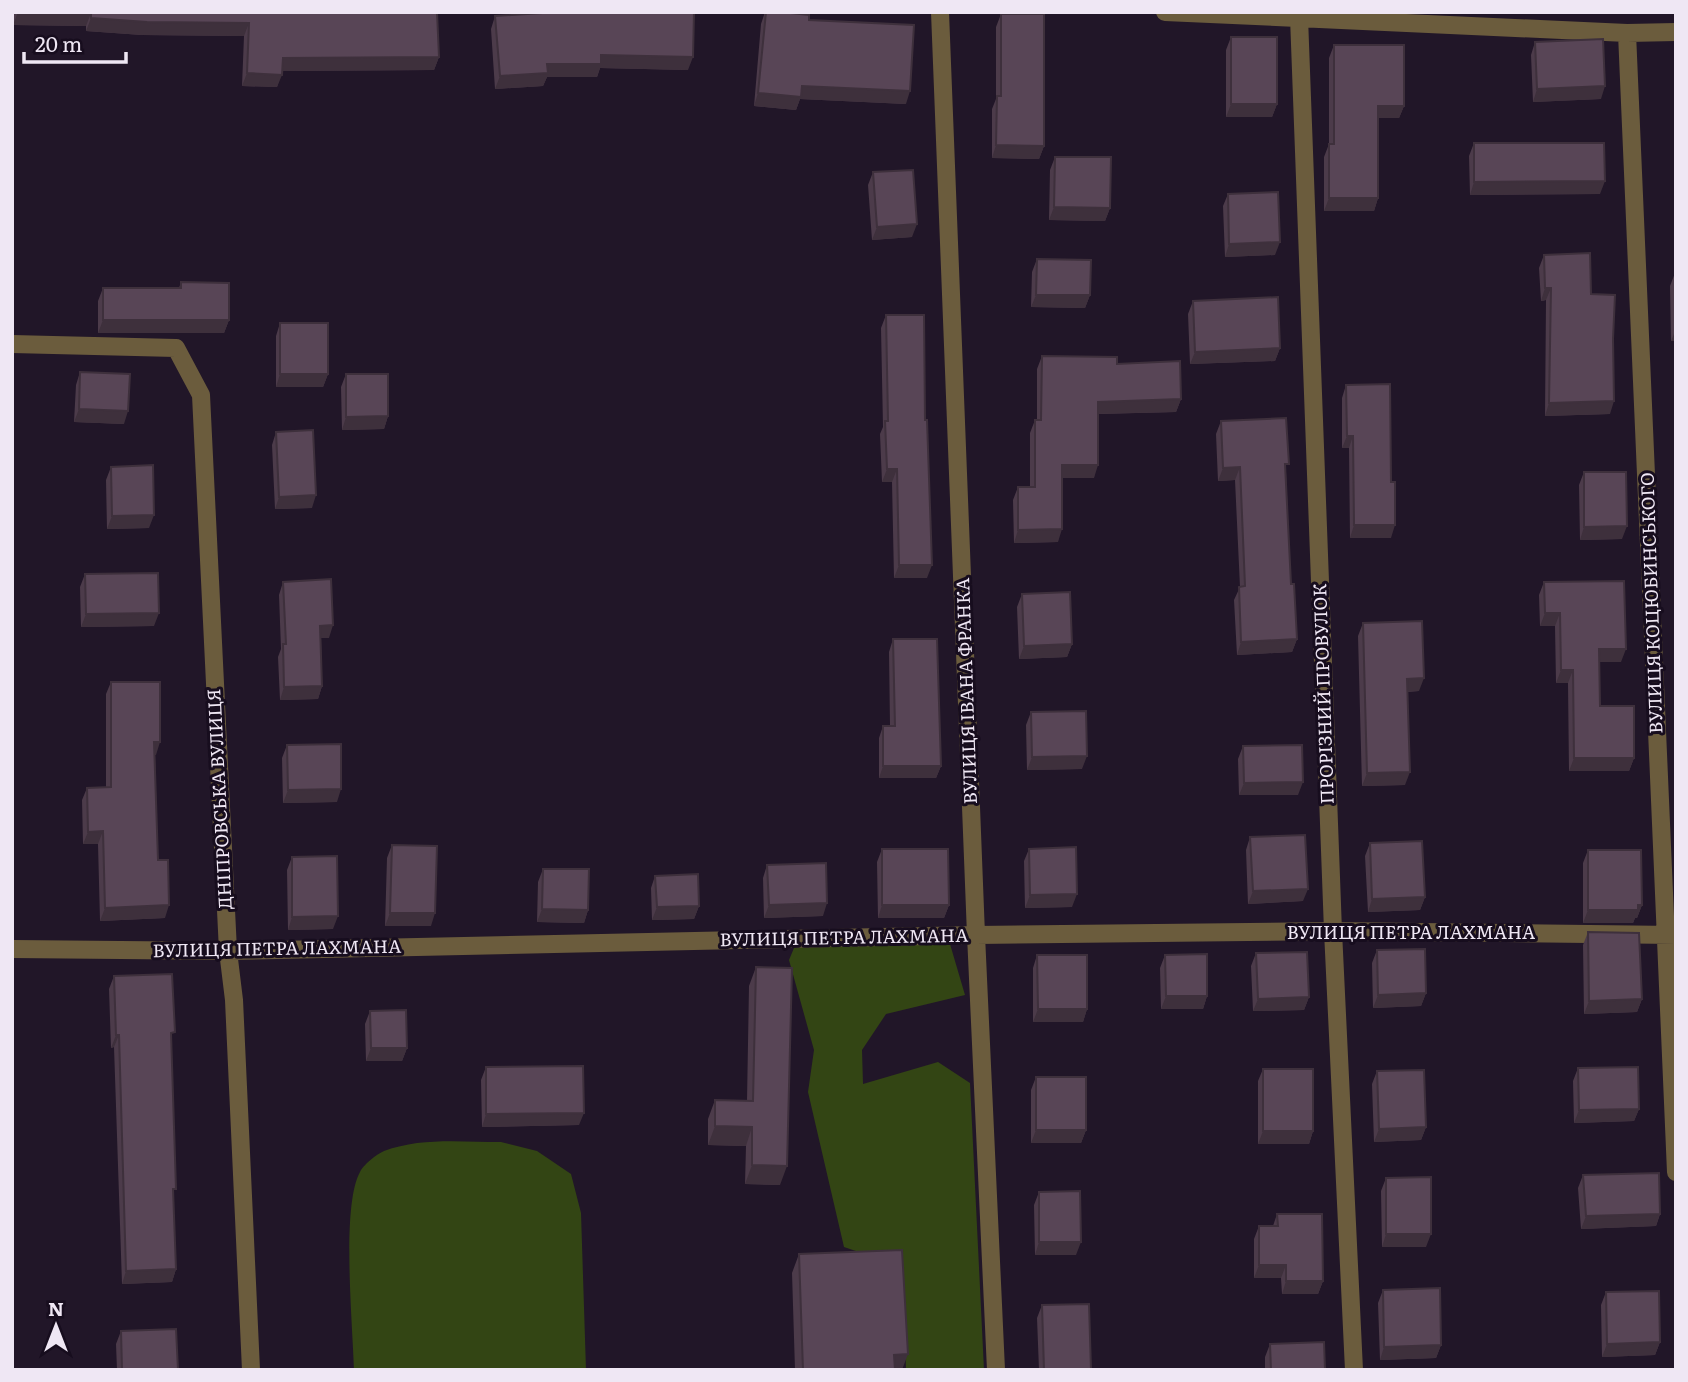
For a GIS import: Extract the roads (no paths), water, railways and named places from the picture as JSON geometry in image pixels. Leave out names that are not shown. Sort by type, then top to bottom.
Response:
[{"type":"street","name":"ВУЛИЦЯ ІВАНА ФРАНКА","points":[[940,12],[996,1370]]},
{"type":"street","points":[[1166,12],[1627,33],[1676,32]]},
{"type":"street","name":"ПРОРІЗНИЙ ПРОВУЛОК","points":[[1298,18],[1333,931],[1354,1370]]},
{"type":"street","name":"ВУЛИЦЯ КОЦЮБИНСЬКОГО","points":[[1627,33],[1671,935],[1676,1172]]},
{"type":"street","name":"ДНІПРОВСЬКА ВУЛИЦЯ","points":[[12,344],[176,348],[201,396],[251,1370]]},
{"type":"street","name":"ВУЛИЦЯ ПЕТРА ЛАХМАНА","points":[[12,949],[228,951],[976,935],[1333,931],[1671,935]]}]
